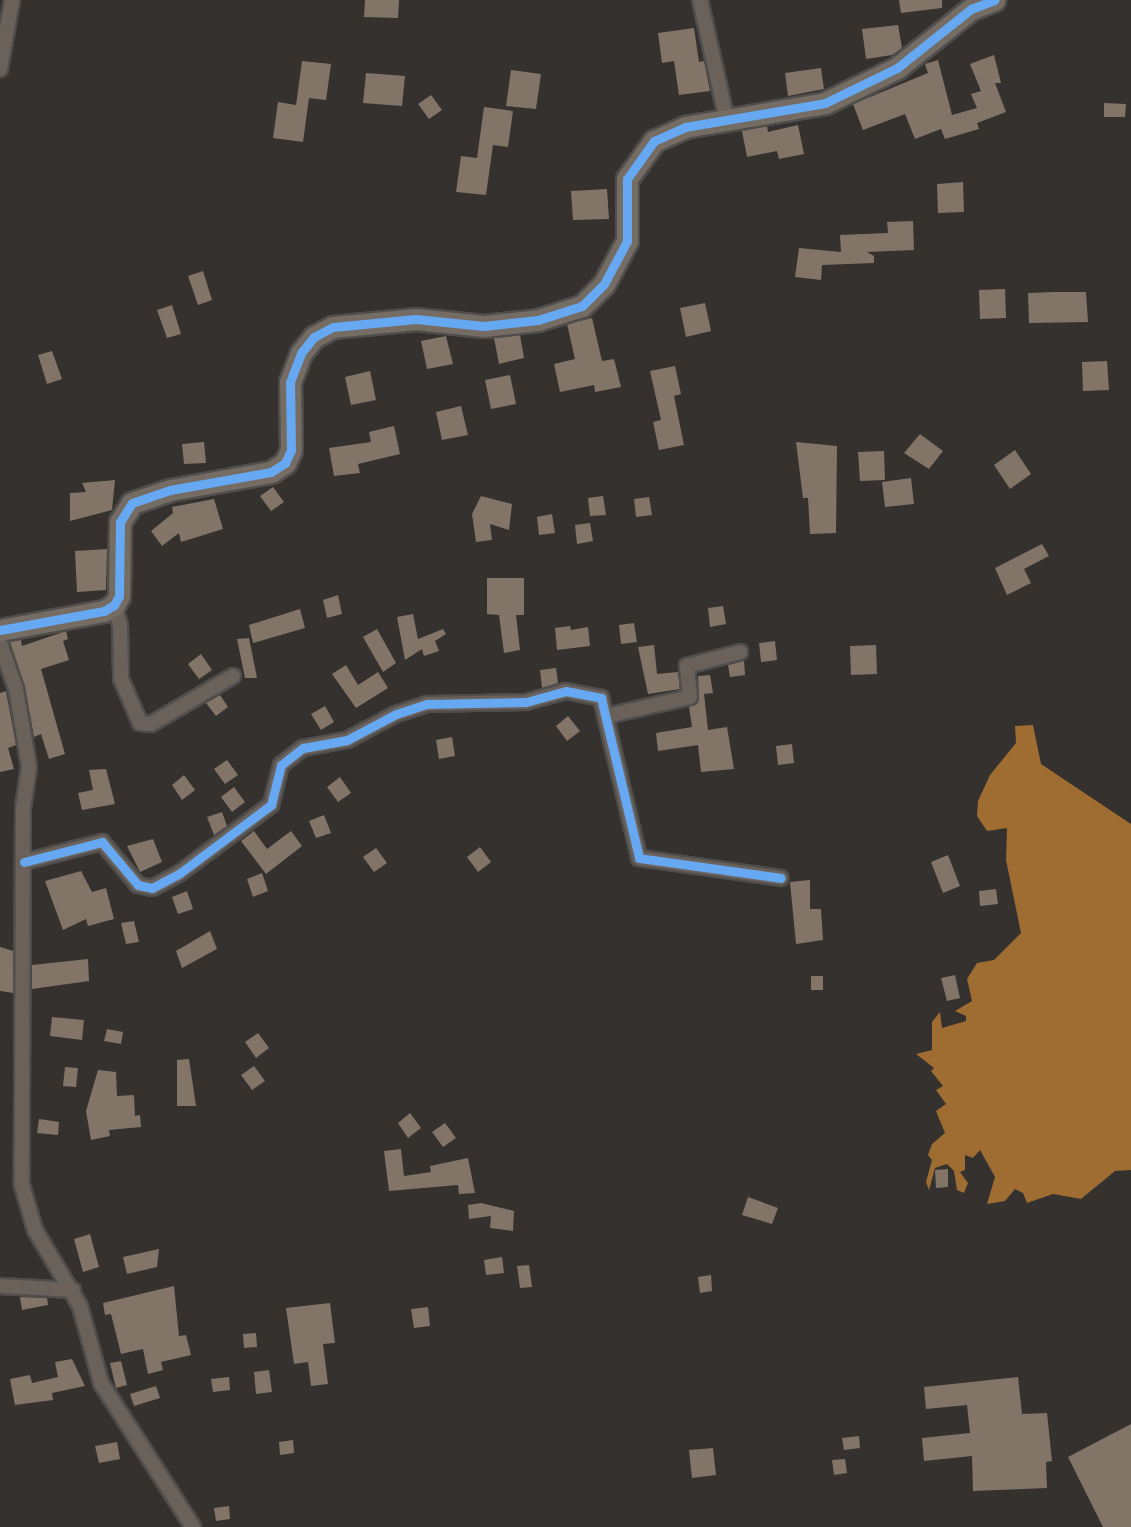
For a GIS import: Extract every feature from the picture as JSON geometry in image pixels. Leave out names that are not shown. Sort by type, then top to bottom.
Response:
[{"type":"street","points":[[0,69],[12,0]]},
{"type":"street","points":[[700,0],[727,121]]},
{"type":"street","points":[[0,630],[104,611],[114,605],[119,596],[120,522],[132,503],[170,490],[271,472],[285,463],[291,450],[290,382],[301,354],[314,337],[332,327],[415,319],[484,326],[538,320],[583,306],[604,284],[627,241],[627,179],[654,141],[685,127],[825,103],[897,68],[971,9],[994,0]]},
{"type":"street","points":[[114,605],[120,625],[121,679],[140,723],[151,724],[233,676]]},
{"type":"street","points":[[0,643],[16,689],[29,767],[23,808],[22,1185],[35,1230],[73,1290],[101,1383],[193,1527]]},
{"type":"street","points":[[606,716],[690,696],[687,666],[740,652]]},
{"type":"street","points":[[24,862],[102,842],[138,885],[152,888],[180,873],[271,805],[281,765],[303,748],[347,740],[427,704],[526,702],[566,691],[588,692],[601,698],[639,858],[781,878]]},
{"type":"street","points":[[0,1286],[73,1290]]},
{"type":"shaded area","points":[[1033,725],[1041,764],[1131,824],[1131,1170],[1115,1171],[1081,1199],[1053,1194],[1027,1203],[1023,1193],[1015,1189],[1005,1201],[987,1204],[995,1177],[980,1150],[973,1158],[965,1155],[965,1170],[960,1172],[968,1183],[964,1193],[957,1190],[954,1171],[947,1164],[935,1168],[929,1190],[926,1182],[932,1160],[928,1155],[932,1144],[945,1133],[936,1111],[946,1104],[936,1090],[943,1086],[931,1071],[934,1068],[916,1054],[932,1050],[932,1022],[940,1012],[942,1028],[966,1021],[966,1016],[955,1011],[972,1001],[967,979],[977,963],[994,960],[1021,933],[1006,860],[1007,828],[987,831],[977,816],[978,801],[990,775],[1016,743],[1015,726]]},
{"type":"building","points":[[365,0],[399,0],[398,18],[364,17]]},
{"type":"building","points":[[899,0],[942,0],[942,8],[901,13]]},
{"type":"building","points":[[898,25],[902,48],[892,55],[866,59],[862,29]]},
{"type":"building","points":[[694,28],[699,62],[704,61],[710,91],[679,95],[674,61],[662,63],[658,33]]},
{"type":"building","points":[[994,55],[1001,83],[995,83],[1006,112],[977,123],[979,129],[945,139],[941,129],[915,139],[905,114],[863,130],[853,104],[928,73],[925,64],[938,60],[952,115],[977,108],[971,94],[981,91],[970,64]]},
{"type":"building","points":[[302,61],[331,64],[326,100],[309,98],[303,142],[273,138],[278,102],[296,105]]},
{"type":"building","points":[[821,68],[824,89],[788,96],[785,73]]},
{"type":"building","points":[[511,70],[541,74],[536,109],[506,106]]},
{"type":"building","points":[[366,73],[405,76],[402,106],[363,103]]},
{"type":"building","points":[[431,95],[442,110],[429,119],[418,104]]},
{"type":"building","points":[[1104,103],[1126,104],[1125,117],[1104,117]]},
{"type":"building","points":[[484,107],[513,111],[508,147],[493,145],[486,195],[456,192],[461,156],[477,158]]},
{"type":"building","points":[[798,125],[804,154],[779,159],[777,151],[747,157],[742,131],[767,126],[768,132]]},
{"type":"building","points":[[963,182],[964,212],[938,213],[937,184]]},
{"type":"building","points":[[607,189],[609,219],[573,220],[571,191]]},
{"type":"building","points":[[913,221],[914,250],[867,252],[874,256],[874,263],[822,265],[821,280],[795,277],[799,248],[841,252],[840,235],[888,233],[887,222]]},
{"type":"building","points":[[203,271],[212,300],[198,305],[188,276]]},
{"type":"building","points":[[1005,289],[1006,318],[980,319],[979,290]]},
{"type":"building","points":[[1086,292],[1088,322],[1029,323],[1028,293]]},
{"type":"building","points":[[705,303],[711,331],[686,337],[680,308]]},
{"type":"building","points":[[172,305],[181,334],[167,338],[157,310]]},
{"type":"building","points":[[592,318],[602,361],[614,359],[621,387],[595,392],[594,385],[560,392],[554,364],[575,359],[567,324]]},
{"type":"building","points":[[520,335],[524,358],[499,364],[494,338]]},
{"type":"building","points":[[446,336],[453,364],[427,369],[421,341]]},
{"type":"building","points":[[52,351],[62,379],[47,384],[38,355]]},
{"type":"building","points":[[1107,361],[1109,390],[1083,391],[1082,362]]},
{"type":"building","points":[[675,366],[681,394],[674,396],[684,445],[659,450],[653,422],[661,420],[650,371]]},
{"type":"building","points":[[370,371],[376,400],[351,405],[345,377]]},
{"type":"building","points":[[510,375],[516,404],[491,409],[485,380]]},
{"type":"building","points":[[461,406],[468,435],[442,440],[436,412]]},
{"type":"building","points":[[394,426],[400,454],[358,464],[360,473],[334,476],[329,448],[371,442],[369,432]]},
{"type":"building","points":[[920,434],[943,451],[929,469],[904,453]]},
{"type":"building","points":[[204,442],[206,463],[184,464],[182,444]]},
{"type":"building","points":[[796,442],[837,446],[836,533],[810,534],[808,498],[803,498]]},
{"type":"building","points":[[1015,450],[1031,474],[1010,489],[994,465]]},
{"type":"building","points":[[884,451],[885,480],[860,481],[858,452]]},
{"type":"building","points":[[911,478],[914,504],[885,507],[882,482]]},
{"type":"building","points":[[115,480],[112,510],[70,521],[70,493],[86,492],[82,483]]},
{"type":"building","points":[[273,487],[284,502],[271,511],[260,496]]},
{"type":"building","points":[[481,496],[512,504],[509,530],[490,524],[492,540],[476,542],[472,514]]},
{"type":"building","points":[[603,496],[606,515],[590,516],[588,498]]},
{"type":"building","points":[[649,497],[652,515],[636,517],[634,499]]},
{"type":"building","points":[[214,499],[223,529],[181,542],[179,533],[162,546],[151,531],[173,513],[172,507]]},
{"type":"building","points":[[552,514],[555,533],[539,535],[537,517]]},
{"type":"building","points":[[590,523],[593,541],[577,544],[575,525]]},
{"type":"building","points":[[1042,544],[1049,556],[1024,569],[1031,583],[1007,595],[995,568]]},
{"type":"building","points":[[107,549],[106,590],[77,592],[75,551]]},
{"type":"building","points":[[487,578],[524,578],[524,615],[516,615],[520,650],[504,653],[499,615],[487,614]]},
{"type":"building","points":[[338,595],[342,614],[327,618],[323,600]]},
{"type":"building","points":[[723,606],[726,624],[710,627],[708,608]]},
{"type":"building","points":[[300,609],[305,628],[253,643],[249,625]]},
{"type":"building","points":[[413,614],[418,639],[443,629],[446,634],[435,641],[439,651],[424,656],[422,649],[405,660],[397,617]]},
{"type":"building","points":[[634,623],[637,642],[621,644],[619,625]]},
{"type":"building","points":[[570,626],[571,630],[588,627],[590,646],[557,650],[555,628]]},
{"type":"building","points":[[377,629],[396,663],[383,672],[363,637]]},
{"type":"building","points":[[66,631],[68,639],[63,641],[69,660],[41,669],[65,754],[49,759],[41,734],[34,737],[25,687],[10,642],[21,640],[22,646]]},
{"type":"building","points":[[249,638],[257,678],[245,678],[237,639]]},
{"type":"building","points":[[775,641],[777,660],[761,662],[759,643]]},
{"type":"building","points":[[654,645],[657,674],[678,672],[680,689],[648,694],[638,647]]},
{"type":"building","points":[[876,645],[877,674],[851,675],[850,646]]},
{"type":"building","points":[[201,654],[212,670],[199,679],[188,664]]},
{"type":"building","points":[[744,661],[745,675],[730,677],[728,665]]},
{"type":"building","points":[[346,665],[358,685],[378,672],[388,688],[356,708],[332,674]]},
{"type":"building","points":[[556,668],[558,683],[542,688],[540,670]]},
{"type":"building","points":[[710,675],[713,693],[704,694],[708,730],[727,727],[734,769],[701,772],[698,745],[658,751],[656,733],[692,727],[689,707],[699,700],[698,676]]},
{"type":"building","points":[[6,691],[16,745],[8,748],[14,769],[0,772],[0,693]]},
{"type":"building","points":[[220,695],[228,707],[216,716],[206,703]]},
{"type":"building","points":[[325,706],[334,722],[321,730],[311,714]]},
{"type":"building","points":[[568,716],[580,731],[567,741],[556,726]]},
{"type":"building","points":[[452,737],[455,756],[439,759],[436,740]]},
{"type":"building","points":[[792,744],[794,763],[778,765],[776,746]]},
{"type":"building","points":[[227,760],[238,775],[225,784],[214,769]]},
{"type":"building","points":[[106,769],[115,804],[82,810],[78,793],[93,790],[89,770]]},
{"type":"building","points":[[184,775],[195,790],[182,800],[172,785]]},
{"type":"building","points":[[340,777],[351,793],[338,802],[327,787]]},
{"type":"building","points":[[234,787],[245,802],[232,812],[221,797]]},
{"type":"building","points":[[222,812],[227,826],[214,835],[207,817]]},
{"type":"building","points":[[324,815],[331,833],[316,838],[309,821]]},
{"type":"building","points":[[254,831],[267,849],[291,831],[302,846],[266,874],[241,841]]},
{"type":"building","points":[[153,839],[162,862],[140,872],[127,846]]},
{"type":"building","points":[[480,847],[491,862],[478,872],[467,857]]},
{"type":"building","points":[[376,848],[387,863],[374,872],[363,857]]},
{"type":"building","points":[[948,855],[960,886],[943,893],[931,862]]},
{"type":"building","points":[[81,871],[92,892],[106,888],[114,919],[88,926],[86,919],[63,930],[45,881]]},
{"type":"building","points":[[262,873],[268,891],[253,897],[247,879]]},
{"type":"building","points":[[810,880],[810,909],[821,909],[823,940],[796,944],[790,882]]},
{"type":"building","points":[[996,889],[998,904],[980,906],[979,891]]},
{"type":"building","points":[[187,891],[193,909],[178,914],[172,897]]},
{"type":"building","points":[[134,921],[139,942],[126,944],[121,923]]},
{"type":"building","points":[[210,931],[217,949],[182,968],[176,951]]},
{"type":"building","points":[[0,947],[13,951],[13,993],[0,991]]},
{"type":"building","points":[[88,959],[89,981],[32,989],[32,965]]},
{"type":"building","points":[[955,975],[960,998],[947,1001],[941,978]]},
{"type":"building","points":[[811,976],[823,976],[823,990],[811,990]]},
{"type":"building","points":[[52,1017],[84,1020],[82,1040],[50,1036]]},
{"type":"building","points":[[107,1029],[123,1032],[121,1044],[104,1041]]},
{"type":"building","points":[[258,1033],[269,1048],[256,1058],[245,1042]]},
{"type":"building","points":[[189,1059],[196,1106],[177,1106],[177,1060]]},
{"type":"building","points":[[254,1066],[265,1081],[252,1090],[241,1075]]},
{"type":"building","points":[[65,1067],[78,1068],[76,1087],[63,1086]]},
{"type":"building","points":[[98,1070],[116,1072],[117,1096],[134,1095],[135,1116],[140,1115],[141,1127],[109,1130],[110,1136],[91,1140],[86,1111]]},
{"type":"building","points":[[410,1113],[421,1128],[408,1138],[398,1123]]},
{"type":"building","points":[[39,1119],[59,1122],[58,1135],[37,1133]]},
{"type":"building","points":[[445,1123],[456,1138],[443,1147],[432,1132]]},
{"type":"building","points":[[401,1149],[404,1176],[431,1172],[430,1166],[468,1158],[475,1193],[459,1194],[458,1185],[389,1191],[384,1151]]},
{"type":"building","points":[[948,1169],[948,1187],[936,1188],[935,1170]]},
{"type":"building","points":[[748,1197],[778,1208],[772,1224],[742,1215]]},
{"type":"building","points":[[481,1203],[514,1211],[513,1231],[490,1228],[491,1216],[469,1219],[468,1205]]},
{"type":"building","points":[[90,1234],[99,1267],[83,1272],[74,1239]]},
{"type":"building","points":[[159,1249],[157,1267],[127,1274],[123,1257]]},
{"type":"building","points":[[502,1257],[504,1273],[486,1275],[484,1260]]},
{"type":"building","points":[[529,1265],[532,1287],[520,1288],[517,1266]]},
{"type":"building","points":[[711,1275],[712,1291],[700,1293],[698,1277]]},
{"type":"building","points":[[174,1286],[179,1336],[186,1335],[191,1355],[161,1362],[163,1370],[148,1374],[143,1349],[121,1354],[111,1314],[105,1315],[103,1303]]},
{"type":"building","points":[[20,1297],[47,1298],[48,1305],[22,1310]]},
{"type":"building","points":[[330,1303],[335,1343],[323,1344],[328,1384],[311,1386],[308,1362],[294,1364],[286,1308]]},
{"type":"building","points":[[428,1307],[430,1326],[414,1328],[411,1309]]},
{"type":"building","points":[[256,1333],[257,1347],[244,1348],[243,1334]]},
{"type":"building","points":[[72,1359],[85,1386],[52,1393],[53,1400],[15,1405],[10,1379],[30,1375],[32,1383],[58,1377],[55,1362]]},
{"type":"building","points":[[121,1361],[127,1385],[116,1388],[110,1363]]},
{"type":"building","points":[[269,1370],[272,1392],[256,1394],[254,1372]]},
{"type":"building","points":[[229,1377],[230,1390],[213,1392],[211,1379]]},
{"type":"building","points":[[1018,1377],[1022,1414],[1047,1413],[1052,1461],[1046,1462],[1047,1488],[973,1491],[972,1456],[924,1461],[922,1438],[970,1433],[967,1405],[926,1409],[924,1387]]},
{"type":"building","points":[[156,1386],[160,1398],[134,1406],[130,1394]]},
{"type":"building","points":[[1131,1424],[1131,1527],[1103,1527],[1068,1457]]},
{"type":"building","points":[[859,1436],[860,1448],[844,1450],[842,1438]]},
{"type":"building","points":[[293,1440],[294,1453],[280,1455],[279,1442]]},
{"type":"building","points":[[117,1442],[120,1459],[99,1463],[95,1446]]},
{"type":"building","points":[[713,1448],[716,1475],[692,1478],[689,1450]]},
{"type":"building","points":[[845,1459],[847,1473],[834,1475],[832,1460]]},
{"type":"building","points":[[229,1506],[230,1519],[216,1521],[214,1508]]},
{"type":"cycle path","points":[[0,630],[104,611],[114,605],[119,596],[120,522],[132,503],[170,490],[271,472],[285,463],[291,450],[290,382],[301,353],[314,337],[333,327],[416,319],[484,326],[538,320],[582,306],[604,284],[627,241],[627,179],[654,141],[685,127],[825,103],[897,68],[971,9],[994,0]]},
{"type":"cycle path","points":[[24,862],[102,842],[138,885],[152,888],[180,873],[271,805],[281,765],[303,748],[347,740],[396,714],[427,704],[526,702],[566,691],[601,698],[639,858],[781,878]]}]
